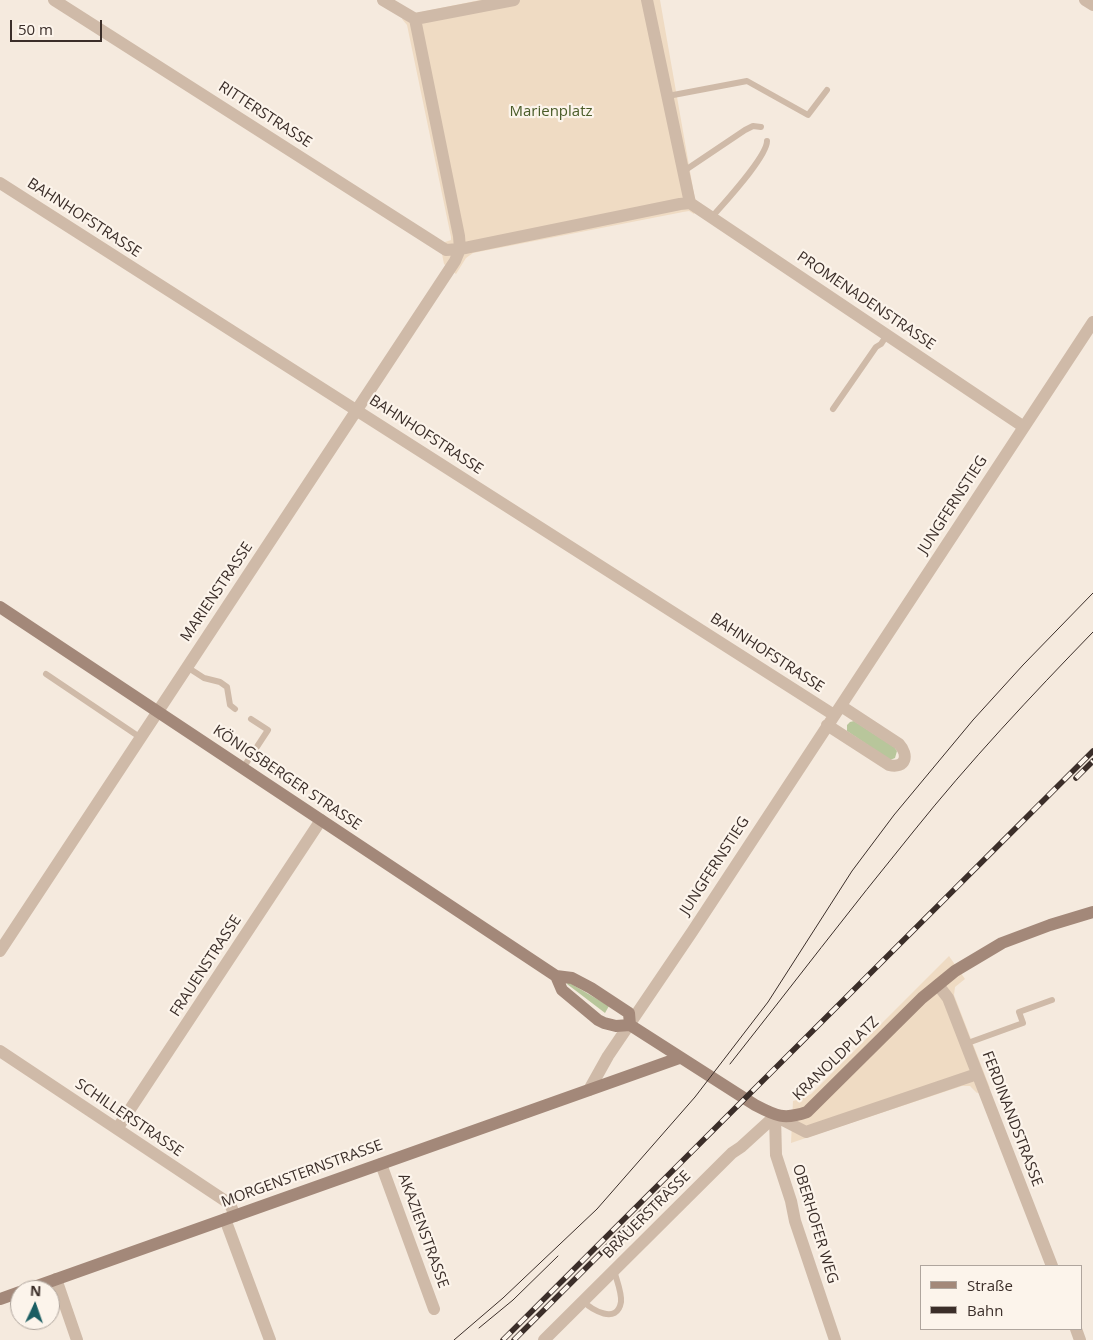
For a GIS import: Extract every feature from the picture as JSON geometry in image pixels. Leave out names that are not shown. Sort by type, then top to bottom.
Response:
[{"type":"main road","name":"KÖNIGSBERGER STRASSE","points":[[0,607],[556,976],[572,978],[616,1004],[629,1013],[630,1025]]},
{"type":"main road","name":"KRANOLDPLATZ","points":[[775,1116],[785,1118],[807,1112],[922,998],[967,962],[1002,943],[1050,925],[1093,912]]},
{"type":"main road","name":"KÖNIGSBERGER STRASSE","points":[[556,976],[562,990],[598,1020],[616,1026],[630,1025],[679,1058],[775,1116]]},
{"type":"main road","name":"MORGENSTERNSTRASSE","points":[[56,1279],[679,1058]]},
{"type":"street","name":"RITTERSTRASSE","points":[[54,0],[446,250],[460,249]]},
{"type":"street","points":[[383,0],[415,19],[514,0]]},
{"type":"street","points":[[415,19],[460,249],[690,203],[648,0]]},
{"type":"street","points":[[1085,0],[1093,5]]},
{"type":"street","name":"BAHNHOFSTRASSE","points":[[0,183],[834,715]]},
{"type":"street","name":"PROMENADENSTRASSE","points":[[690,203],[1024,427]]},
{"type":"street","name":"MARIENSTRASSE","points":[[0,951],[455,261],[460,249]]},
{"type":"street","name":"JUNGFERNSTIEG","points":[[630,1025],[1093,322]]},
{"type":"street","points":[[834,715],[899,744],[905,754],[902,764],[898,766],[889,765],[834,715]]},
{"type":"street","name":"FRAUENSTRASSE","points":[[117,1129],[321,820]]},
{"type":"street","name":"FERDINANDSTRASSE","points":[[938,985],[948,998],[1052,1265]]},
{"type":"street","points":[[589,1090],[608,1056],[630,1025]]},
{"type":"street","name":"SCHILLERSTRASSE","points":[[0,1051],[230,1204],[230,1217],[270,1340]]},
{"type":"street","name":"KRANOLDPLATZ","points":[[775,1116],[806,1132],[977,1074]]},
{"type":"street","name":"BRAUERSTRASSE","points":[[544,1340],[732,1153],[775,1116]]},
{"type":"street","name":"OBERHOFER WEG","points":[[775,1116],[776,1154],[795,1221],[835,1340]]},
{"type":"street","name":"AKAZIENSTRASSE","points":[[382,1164],[434,1309]]},
{"type":"street","points":[[56,1279],[77,1340]]},
{"type":"lane","points":[[668,96],[747,81],[808,115],[828,90]]},
{"type":"lane","points":[[684,171],[745,130],[753,126],[761,127]]},
{"type":"lane","points":[[712,217],[760,158],[767,146],[767,141]]},
{"type":"lane","points":[[833,409],[876,347],[881,344],[887,335]]},
{"type":"lane","points":[[187,667],[204,678],[220,682],[227,687],[230,705],[235,708]]},
{"type":"lane","points":[[46,674],[141,738]]},
{"type":"lane","points":[[243,768],[268,730],[251,720]]},
{"type":"lane","points":[[966,1044],[1023,1023],[1019,1012],[1052,1000]]},
{"type":"lane","points":[[583,1301],[590,1308],[600,1313],[613,1313],[621,1300],[614,1270]]},
{"type":"green space","points":[[854,721],[894,747],[897,751],[895,758],[890,760],[847,731],[847,725]]},
{"type":"green space","points":[[568,982],[609,1006],[605,1013],[567,984]]},
{"type":"shaded area","name":"Marienplatz","points":[[480,0],[660,0],[694,194],[696,201],[702,204],[694,214],[689,211],[683,212],[473,253],[466,258],[456,274],[444,264],[442,254],[445,242],[451,240],[451,237],[407,25],[402,19],[408,10],[416,13]]},
{"type":"shaded area","points":[[949,956],[965,979],[955,987],[954,995],[990,1088],[977,1093],[970,1086],[962,1086],[791,1143],[793,1101],[811,1094]]},
{"type":"tram line","points":[[454,1340],[503,1298],[597,1209],[695,1097],[768,1002],[852,871],[894,815],[973,720],[1093,593]]},
{"type":"tram line","points":[[730,1064],[934,806],[1001,730],[1093,632]]},
{"type":"tram line","points":[[479,1328],[513,1300],[558,1256]]},
{"type":"railway","points":[[503,1340],[1093,751]]},
{"type":"railway","points":[[1076,778],[1093,761]]},
{"type":"railway","points":[[514,1340],[664,1190]]}]
